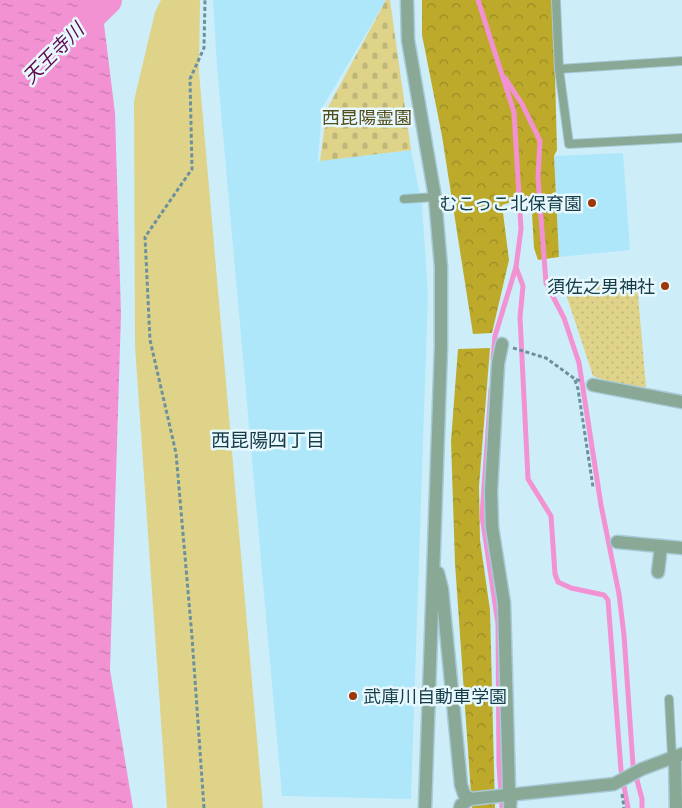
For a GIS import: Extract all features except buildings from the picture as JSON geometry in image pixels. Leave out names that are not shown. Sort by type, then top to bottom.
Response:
[{"type":"street","points":[[407,0],[408,40],[436,197],[441,267],[441,347],[425,808]]},
{"type":"street","points":[[502,344],[498,364],[491,491],[492,527],[504,602],[510,799]]},
{"type":"street","points":[[593,386],[682,402]]},
{"type":"street","points":[[617,542],[682,548]]},
{"type":"street","points":[[658,572],[661,546]]},
{"type":"street","points":[[434,560],[442,589],[461,785],[464,794],[470,799]]},
{"type":"street","points":[[460,808],[461,805],[470,799],[488,797],[510,799],[614,784],[642,769],[677,756],[676,808]]},
{"type":"lane","points":[[556,1],[559,69],[569,144],[682,138]]},
{"type":"lane","points":[[559,69],[682,61]]},
{"type":"lane","points":[[404,200],[436,197]]},
{"type":"lane","points":[[669,698],[677,756]]},
{"type":"path","points":[[204,808],[176,453],[150,340],[145,237],[192,169],[190,79],[204,48],[205,0]]},
{"type":"path","points":[[516,348],[546,358],[577,380],[593,488]]},
{"type":"shaded area","name":"武庫川自動車学園","points":[[213,0],[386,0],[322,108],[318,161],[411,150],[422,205],[428,294],[411,799],[282,796],[217,67]]},
{"type":"shaded area","name":"むこっこ北保育園","points":[[623,153],[630,250],[559,257],[554,156]]},
{"type":"green space","points":[[161,0],[200,0],[199,72],[263,808],[167,808],[135,346],[134,101],[155,12]]},
{"type":"green space","name":"西昆陽霊園","points":[[386,0],[390,0],[411,150],[320,161],[327,109]]},
{"type":"green space","points":[[422,0],[553,0],[557,150],[554,156],[559,257],[538,260],[534,248],[531,196],[502,205],[509,260],[492,333],[473,334],[442,136],[422,35]]},
{"type":"green space","points":[[637,283],[646,387],[620,385],[593,376],[564,288]]},
{"type":"green space","points":[[490,348],[479,486],[480,540],[490,610],[495,808],[472,808],[455,563],[451,441],[458,349]]},
{"type":"water","points":[[0,0],[101,0],[115,113],[121,314],[110,670],[133,808],[0,808]]},
{"type":"waterway","name":"天王寺川","points":[[71,35],[107,0]]},
{"type":"waterway","points":[[478,0],[514,112],[521,229],[516,267],[495,336],[493,360]]},
{"type":"waterway","points":[[505,78],[522,104],[540,141],[538,178],[546,283],[564,318],[579,363],[601,505],[619,594],[624,635],[633,765],[642,799],[642,808]]},
{"type":"waterway","points":[[516,267],[523,286],[520,317],[528,479],[551,516],[555,574],[558,582],[571,588],[604,595],[608,600],[621,770],[628,808]]},
{"type":"waterway","points":[[491,389],[482,516],[498,624],[499,765],[502,808]]},
{"type":"place","name":"むこっこ北保育園","points":[[592,203]]},
{"type":"place","name":"須佐之男神社","points":[[665,286]]},
{"type":"place","name":"武庫川自動車学園","points":[[353,696]]},
{"type":"district","name":"西昆陽四丁目","points":[[268,440]]}]
